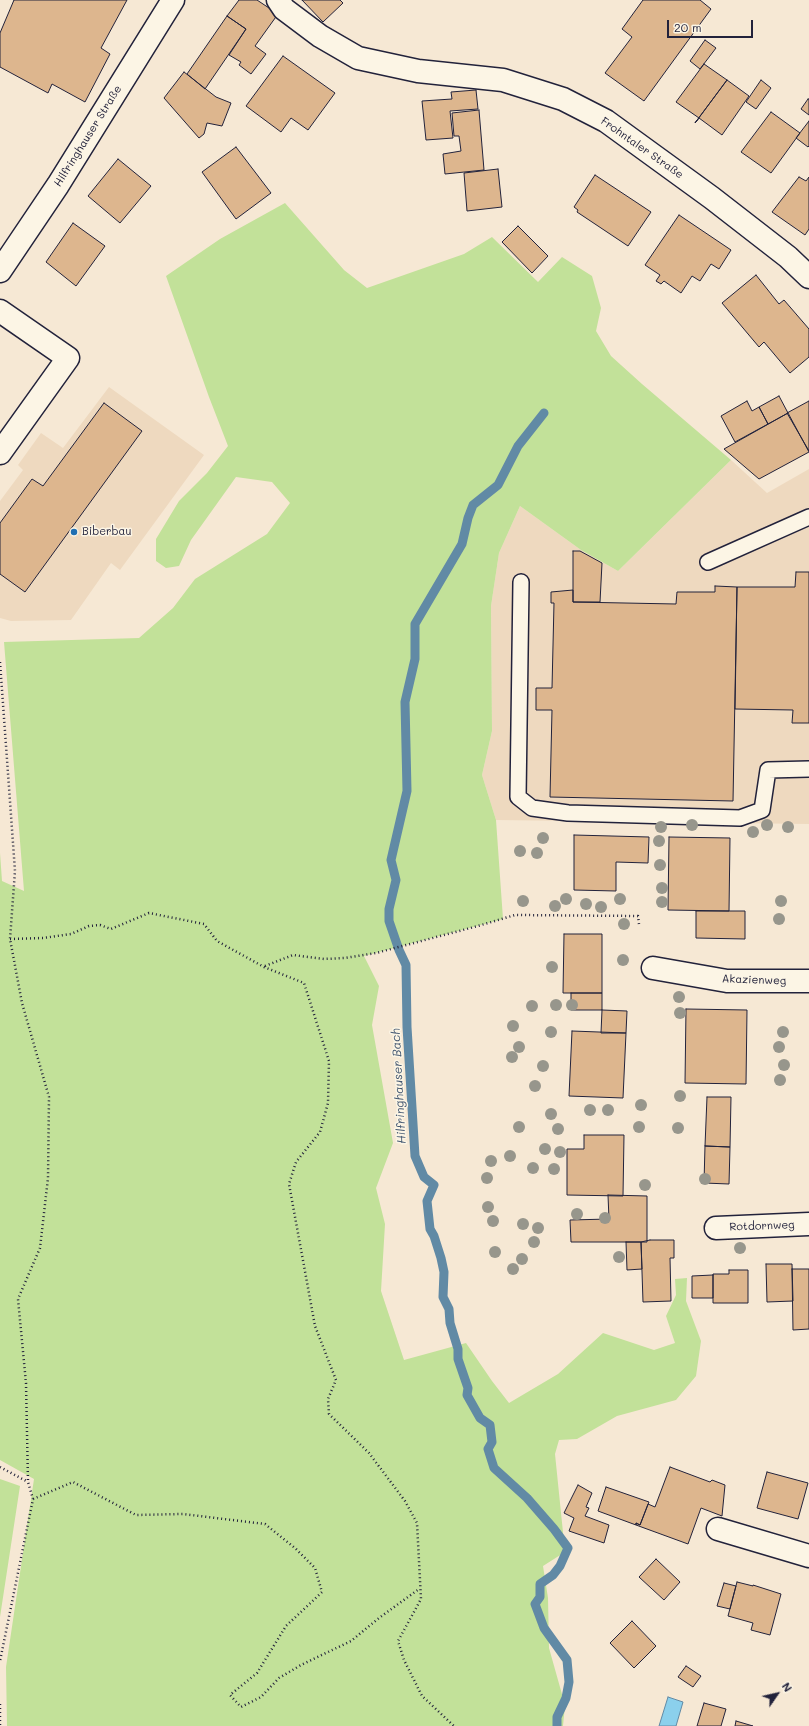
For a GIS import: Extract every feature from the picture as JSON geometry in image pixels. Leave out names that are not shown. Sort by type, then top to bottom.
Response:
[{"type":"street","name":"Hilfringhauser Straße","points":[[0,270],[58,185],[174,0]]},
{"type":"street","name":"Frohntaler Straße","points":[[278,0],[284,9],[320,36],[358,58],[418,71],[503,80],[563,99],[600,118],[712,198],[788,257],[809,277]]},
{"type":"street","points":[[0,310],[68,358],[0,453]]},
{"type":"street","name":"Akazienweg","points":[[653,968],[727,981],[809,981]]},
{"type":"street","name":"Rotdornweg","points":[[716,1228],[809,1224]]},
{"type":"street","points":[[718,1529],[809,1556]]},
{"type":"lane","points":[[708,562],[809,517]]},
{"type":"lane","points":[[522,582],[518,797],[532,808],[568,813],[740,818],[762,810],[768,770],[809,769]]},
{"type":"path","points":[[0,662],[15,871],[10,939],[22,1003],[49,1097],[48,1178],[40,1248],[18,1299],[26,1383],[28,1482],[33,1499],[0,1661]]},
{"type":"path","points":[[10,939],[43,938],[71,934],[89,926],[100,925],[111,929],[149,913],[204,924],[217,941],[264,966],[304,983],[329,1061],[328,1103],[320,1132],[296,1162],[289,1184],[315,1326],[336,1380],[328,1398],[329,1414],[369,1453],[405,1501],[417,1523],[419,1589],[421,1599],[398,1641],[404,1660],[422,1696],[454,1726]]},
{"type":"path","points":[[264,966],[293,955],[324,959],[345,958],[376,953],[515,915],[638,916],[639,924]]},
{"type":"path","points":[[0,1467],[28,1482]]},
{"type":"path","points":[[33,1499],[72,1482],[136,1515],[183,1514],[265,1524],[300,1553],[315,1568],[322,1592],[286,1626],[257,1673],[230,1695],[241,1707],[261,1697],[279,1678],[306,1662],[351,1641],[379,1618],[419,1589]]},
{"type":"path","points":[[0,1704],[0,1726]]},
{"type":"shaded area","name":"Biberbau","points":[[109,387],[204,455],[120,570],[111,563],[71,620],[11,621],[0,618],[0,501],[23,470],[18,465],[41,433],[63,448]]},
{"type":"shaded area","points":[[731,460],[767,493],[809,469],[809,824],[496,820],[482,775],[492,731],[491,606],[499,553],[520,506],[581,550],[618,571]]},
{"type":"green space","points":[[285,203],[344,270],[367,288],[464,254],[492,237],[538,282],[562,257],[592,276],[601,308],[596,331],[611,356],[731,460],[618,571],[581,550],[520,506],[499,553],[491,606],[492,731],[482,775],[496,820],[503,919],[364,956],[379,986],[372,1025],[393,1143],[376,1188],[385,1224],[381,1291],[404,1360],[466,1343],[509,1403],[558,1374],[603,1333],[654,1350],[675,1343],[666,1316],[676,1295],[675,1279],[687,1278],[686,1301],[701,1341],[696,1376],[676,1400],[617,1416],[577,1439],[559,1440],[555,1454],[565,1552],[543,1566],[548,1598],[549,1648],[565,1705],[563,1726],[7,1726],[6,1667],[34,1479],[0,1460],[0,853],[2,881],[24,891],[4,642],[139,638],[173,608],[195,579],[267,534],[290,503],[272,482],[236,477],[191,540],[179,566],[166,568],[156,561],[156,539],[179,501],[207,473],[228,446],[166,276],[220,239]]},
{"type":"green space","points":[[0,1479],[20,1486],[0,1617]]},
{"type":"water","points":[[668,1697],[683,1702],[676,1726],[659,1726]]},
{"type":"building","points":[[14,0],[127,0],[101,48],[110,54],[85,102],[52,84],[48,93],[0,67],[0,33]]},
{"type":"building","points":[[239,0],[257,0],[278,14],[255,46],[266,54],[251,74],[239,65],[241,62],[229,55],[246,29],[227,16]]},
{"type":"building","points":[[302,0],[340,0],[343,3],[323,22]]},
{"type":"building","points":[[643,0],[700,0],[711,9],[644,101],[605,73],[632,37],[622,29]]},
{"type":"building","points":[[227,16],[246,29],[205,89],[187,74]]},
{"type":"building","points":[[705,40],[716,48],[700,69],[690,61]]},
{"type":"building","points":[[283,56],[335,93],[308,130],[291,118],[281,132],[246,106]]},
{"type":"building","points":[[704,64],[727,80],[699,118],[676,102]]},
{"type":"building","points":[[184,72],[216,97],[231,103],[222,126],[207,123],[204,134],[199,138],[164,98]]},
{"type":"building","points":[[727,80],[749,96],[722,135],[699,118],[695,123]]},
{"type":"building","points":[[761,80],[771,88],[756,109],[746,102]]},
{"type":"building","points":[[476,90],[478,109],[450,111],[453,138],[426,140],[422,101],[452,99],[451,92]]},
{"type":"building","points":[[809,99],[809,115],[801,109]]},
{"type":"building","points":[[479,110],[484,170],[445,174],[443,154],[461,151],[459,136],[454,136],[452,113]]},
{"type":"building","points":[[771,112],[800,133],[771,173],[741,152]]},
{"type":"building","points":[[809,121],[809,146],[808,147],[796,138]]},
{"type":"building","points":[[236,147],[271,193],[236,219],[202,172]]},
{"type":"building","points":[[118,159],[151,186],[120,223],[88,196]]},
{"type":"building","points":[[498,169],[502,207],[467,211],[464,173]]},
{"type":"building","points":[[595,175],[651,212],[628,246],[577,212],[578,210],[574,207]]},
{"type":"building","points":[[799,177],[806,181],[809,177],[809,229],[805,235],[772,212]]},
{"type":"building","points":[[679,215],[731,250],[719,269],[711,264],[700,281],[692,276],[681,293],[664,281],[661,284],[656,281],[660,275],[645,265]]},
{"type":"building","points":[[73,223],[105,246],[76,286],[46,262]]},
{"type":"building","points":[[518,226],[548,256],[532,273],[502,242]]},
{"type":"building","points":[[756,275],[779,304],[784,300],[809,329],[809,357],[790,373],[764,342],[759,347],[722,303]]},
{"type":"building","points":[[779,396],[788,413],[768,424],[759,407]]},
{"type":"building","points":[[747,401],[752,411],[759,407],[768,424],[735,442],[721,416]]},
{"type":"building","points":[[809,401],[809,451],[787,413]]},
{"type":"building","points":[[104,403],[142,431],[25,592],[0,574],[0,523],[32,479],[43,486]]},
{"type":"building","points":[[788,413],[809,452],[759,479],[724,449]]},
{"type":"building","points":[[573,551],[580,551],[602,563],[600,602],[573,602]]},
{"type":"building","points":[[796,572],[809,572],[809,723],[792,723],[793,710],[735,709],[737,587],[795,587]]},
{"type":"building","points":[[715,586],[737,587],[733,801],[550,797],[552,710],[536,710],[536,688],[552,688],[554,603],[551,603],[551,592],[573,590],[573,602],[676,604],[677,592],[715,592]]},
{"type":"building","points":[[574,835],[649,837],[648,863],[616,862],[616,891],[574,890]]},
{"type":"building","points":[[669,837],[730,838],[729,911],[668,910]]},
{"type":"building","points":[[696,911],[745,911],[745,939],[696,938]]},
{"type":"building","points":[[564,934],[602,934],[602,993],[563,993]]},
{"type":"building","points":[[571,993],[602,993],[602,1010],[571,1010]]},
{"type":"building","points":[[686,1009],[747,1010],[746,1084],[685,1083]]},
{"type":"building","points":[[602,1010],[627,1011],[626,1033],[601,1033]]},
{"type":"building","points":[[572,1031],[626,1033],[623,1098],[569,1096]]},
{"type":"building","points":[[707,1097],[731,1097],[730,1147],[705,1146]]},
{"type":"building","points":[[584,1135],[624,1135],[623,1196],[567,1195],[567,1149],[584,1149]]},
{"type":"building","points":[[705,1146],[730,1147],[729,1184],[704,1183]]},
{"type":"building","points":[[608,1195],[647,1196],[647,1242],[571,1242],[570,1220],[609,1219]]},
{"type":"building","points":[[650,1240],[674,1240],[674,1258],[670,1258],[671,1301],[643,1302],[641,1242]]},
{"type":"building","points":[[626,1242],[641,1242],[642,1269],[627,1270]]},
{"type":"building","points":[[766,1264],[792,1264],[793,1301],[767,1302]]},
{"type":"building","points":[[792,1269],[809,1269],[809,1329],[793,1330]]},
{"type":"building","points":[[729,1270],[748,1270],[748,1303],[713,1303],[713,1274],[729,1274]]},
{"type":"building","points":[[713,1275],[713,1298],[692,1298],[692,1276]]},
{"type":"building","points":[[670,1467],[710,1482],[712,1480],[725,1485],[722,1516],[701,1508],[688,1544],[636,1525],[636,1523],[640,1525],[648,1504],[655,1507]]},
{"type":"building","points":[[767,1472],[808,1483],[798,1519],[757,1508]]},
{"type":"building","points":[[578,1485],[592,1493],[586,1507],[589,1508],[585,1516],[609,1525],[604,1543],[569,1531],[574,1518],[564,1513]]},
{"type":"building","points":[[606,1487],[649,1502],[640,1525],[636,1523],[636,1525],[598,1511]]},
{"type":"building","points":[[656,1559],[680,1582],[664,1600],[639,1577]]},
{"type":"building","points":[[737,1582],[753,1585],[781,1594],[770,1635],[751,1630],[753,1623],[728,1616]]},
{"type":"building","points":[[724,1583],[736,1586],[730,1609],[717,1606]]},
{"type":"building","points":[[632,1621],[656,1646],[634,1668],[610,1643]]},
{"type":"building","points":[[686,1666],[701,1676],[693,1687],[678,1677]]},
{"type":"building","points":[[704,1703],[726,1709],[721,1726],[697,1726]]},
{"type":"building","points":[[736,1721],[753,1726],[735,1726]]},
{"type":"waterway","name":"Hilfringhauser Bach","points":[[544,413],[518,446],[498,485],[473,505],[468,518],[462,544],[415,624],[415,659],[405,702],[407,791],[391,860],[396,880],[389,909],[389,921],[406,965],[407,1027],[415,1156],[424,1177],[434,1185],[427,1201],[430,1229],[434,1236],[441,1258],[444,1272],[443,1297],[449,1309],[450,1323],[458,1349],[458,1359],[468,1388],[467,1395],[480,1418],[490,1425],[492,1442],[488,1449],[494,1468],[527,1498],[554,1529],[568,1548],[560,1566],[553,1575],[540,1584],[540,1597],[535,1604],[544,1628],[567,1660],[569,1682],[566,1698],[557,1717],[557,1726]]},
{"type":"place","name":"Biberbau","points":[[74,532]]}]
